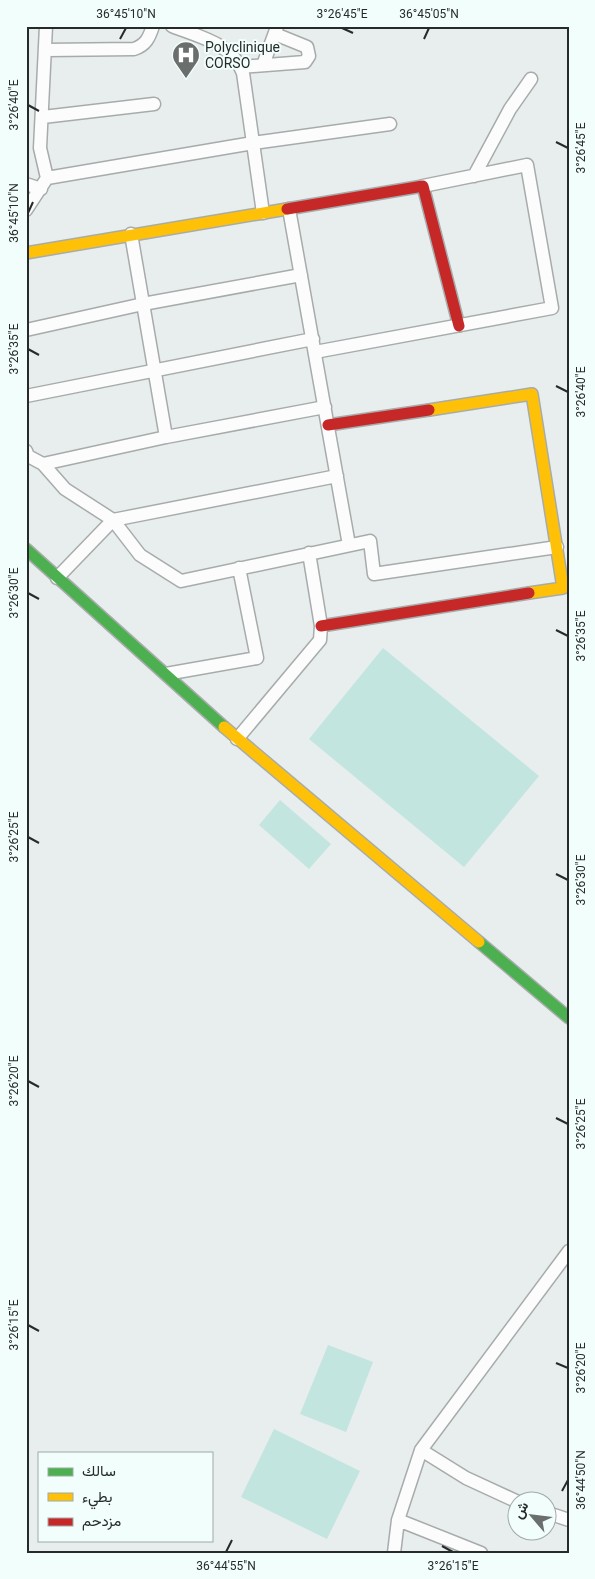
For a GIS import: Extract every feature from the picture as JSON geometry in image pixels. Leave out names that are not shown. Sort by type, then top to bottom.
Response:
[{"type":"street","points":[[26,210],[44,183],[40,148],[46,26]]},
{"type":"street","points":[[46,50],[134,49],[142,46],[148,40],[153,26]]},
{"type":"street","points":[[172,26],[230,50],[239,60],[263,212]]},
{"type":"street","points":[[241,67],[305,62],[309,56],[307,47],[276,30],[263,65]]},
{"type":"street","points":[[474,176],[510,109],[531,79]]},
{"type":"street","points":[[43,117],[154,104]]},
{"type":"street","points":[[26,184],[44,183],[253,143],[390,124]]},
{"type":"street","points":[[26,253],[423,186],[527,165],[552,308],[459,326],[314,346],[154,372],[26,396]]},
{"type":"street","points":[[423,186],[459,326]]},
{"type":"street","points":[[289,209],[349,545]]},
{"type":"street","points":[[131,234],[166,437]]},
{"type":"street","points":[[26,330],[143,304],[301,275]]},
{"type":"street","points":[[321,626],[566,588],[557,547],[532,394],[328,425]]},
{"type":"street","points":[[42,464],[166,437],[325,407]]},
{"type":"street","points":[[26,451],[28,456],[42,464],[65,489],[112,520],[140,555],[181,581],[370,541],[374,574],[557,547]]},
{"type":"street","points":[[57,578],[112,520],[337,476]]},
{"type":"street","points":[[26,549],[237,740],[383,860],[569,1018]]},
{"type":"street","points":[[237,740],[320,640],[321,626],[309,553]]},
{"type":"street","points":[[166,674],[257,658],[239,568]]},
{"type":"street","points":[[394,1553],[398,1520],[421,1450],[569,1251]]},
{"type":"street","points":[[421,1450],[466,1478],[508,1497]]},
{"type":"street","points":[[398,1520],[477,1552]]},
{"type":"green space","points":[[383,648],[539,776],[464,867],[309,739]]},
{"type":"green space","points":[[280,800],[331,844],[309,869],[259,825]]},
{"type":"green space","points":[[328,1345],[373,1362],[346,1432],[300,1414]]},
{"type":"green space","points":[[274,1429],[360,1471],[327,1539],[241,1497]]},
{"type":"traffic: fast","points":[[26,549],[224,727]]},
{"type":"traffic: fast","points":[[479,942],[569,1018]]},
{"type":"traffic: slow","points":[[26,253],[287,209]]},
{"type":"traffic: slow","points":[[429,410],[532,394],[563,588],[529,593]]},
{"type":"traffic: slow","points":[[224,727],[479,942]]},
{"type":"traffic: jam","points":[[287,209],[423,186],[459,326]]},
{"type":"traffic: jam","points":[[328,425],[429,410]]},
{"type":"traffic: jam","points":[[321,626],[529,593]]},
{"type":"place","name":"Polyclinique CORSO","points":[[186,79]]}]
